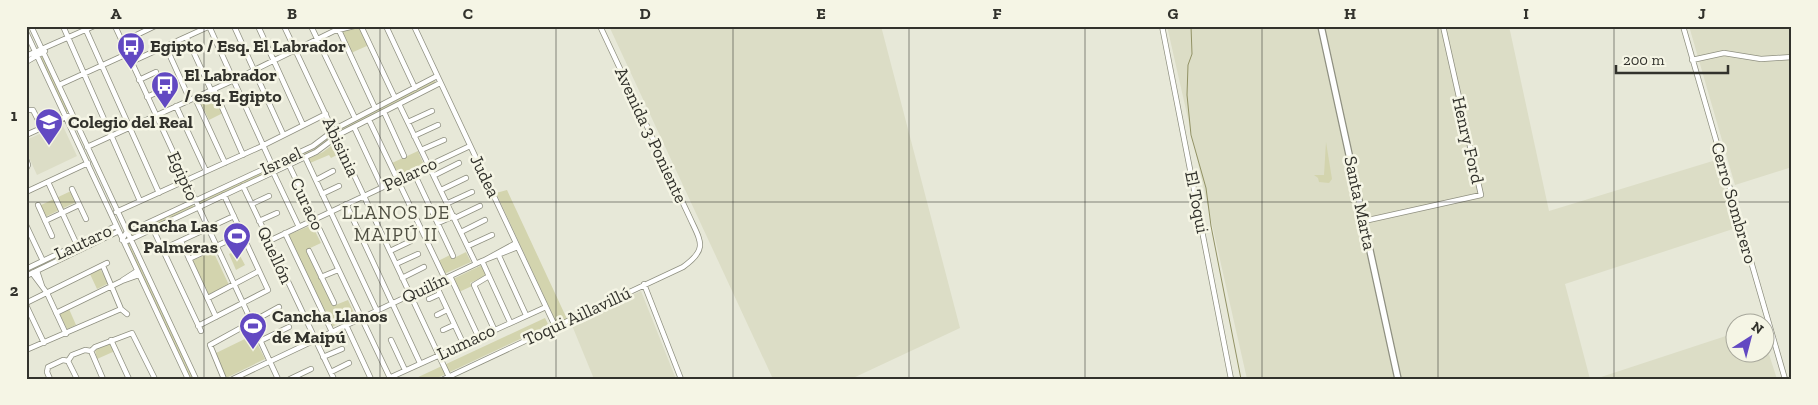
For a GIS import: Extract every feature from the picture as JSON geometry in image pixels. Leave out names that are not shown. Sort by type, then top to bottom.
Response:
[{"type":"main road","name":"Santa Marta","points":[[1322,26],[1398,379]]},
{"type":"street","points":[[31,26],[116,212],[196,379]]},
{"type":"street","points":[[63,26],[140,201]]},
{"type":"street","points":[[26,56],[44,51],[94,26]]},
{"type":"street","name":"Egipto","points":[[115,26],[278,379]]},
{"type":"street","points":[[140,26],[142,32]]},
{"type":"street","points":[[122,42],[155,26]]},
{"type":"street","points":[[234,26],[283,134]]},
{"type":"street","points":[[258,26],[303,125]]},
{"type":"street","name":"Abisinia","points":[[284,26],[438,355],[446,378]]},
{"type":"street","points":[[311,26],[355,118]]},
{"type":"street","points":[[87,147],[213,90],[337,28],[354,26]]},
{"type":"street","points":[[361,26],[395,98]]},
{"type":"street","points":[[386,26],[415,88]]},
{"type":"street","name":"Judea","points":[[414,26],[555,326]]},
{"type":"street","name":"Avenida 3 Poniente","points":[[600,26],[701,244]]},
{"type":"street","name":"El Toqui","points":[[1162,26],[1231,379]]},
{"type":"street","name":"Henry Ford","points":[[1364,221],[1481,195],[1443,26]]},
{"type":"street","name":"Cerro Sombrero","points":[[1683,26],[1785,379]]},
{"type":"street","points":[[131,62],[209,27],[272,165]]},
{"type":"street","points":[[87,28],[159,193]]},
{"type":"street","points":[[337,28],[375,108]]},
{"type":"street","points":[[26,32],[188,379]]},
{"type":"street","points":[[187,38],[243,155]]},
{"type":"street","points":[[166,47],[190,100]]},
{"type":"street","points":[[1692,60],[1724,53],[1761,59],[1792,57]]},
{"type":"street","points":[[26,62],[36,54]]},
{"type":"street","points":[[59,85],[127,54]]},
{"type":"street","points":[[139,80],[156,72]]},
{"type":"street","name":"Israel","points":[[126,233],[313,146],[334,130],[355,118],[437,76]]},
{"type":"street","name":"Israel","points":[[123,241],[130,240],[289,165],[321,149],[354,127],[440,83]]},
{"type":"street","points":[[147,97],[164,89]]},
{"type":"street","points":[[195,98],[225,163]]},
{"type":"street","points":[[400,104],[476,264]]},
{"type":"street","points":[[176,106],[206,172]]},
{"type":"street","points":[[26,110],[33,110],[42,128]]},
{"type":"street","points":[[408,122],[432,111]]},
{"type":"street","points":[[384,112],[404,156]]},
{"type":"street","points":[[26,136],[72,114]]},
{"type":"street","points":[[116,212],[243,155],[326,114]]},
{"type":"street","points":[[369,120],[478,336]]},
{"type":"street","points":[[414,136],[438,125]]},
{"type":"street","points":[[354,127],[382,188]]},
{"type":"street","points":[[421,150],[444,140]]},
{"type":"street","name":"Pelarco","points":[[269,241],[470,146]]},
{"type":"street","points":[[305,157],[377,311]]},
{"type":"street","points":[[26,159],[28,165],[26,169]]},
{"type":"street","points":[[26,192],[93,161]]},
{"type":"street","points":[[435,175],[459,164]]},
{"type":"street","name":"Curaco","points":[[289,165],[389,378]]},
{"type":"street","points":[[273,172],[299,227]]},
{"type":"street","points":[[316,180],[333,172]]},
{"type":"street","points":[[414,173],[453,256]]},
{"type":"street","points":[[441,190],[466,178]]},
{"type":"street","points":[[48,182],[77,245]]},
{"type":"street","name":"Quellón","points":[[243,186],[334,379]]},
{"type":"street","points":[[322,194],[339,186]]},
{"type":"street","points":[[72,189],[86,219]]},
{"type":"street","points":[[448,203],[472,192]]},
{"type":"street","points":[[153,229],[200,329],[216,317],[268,290],[224,195]]},
{"type":"street","points":[[252,204],[269,196]]},
{"type":"street","points":[[346,204],[420,363]]},
{"type":"street","points":[[38,205],[52,236]]},
{"type":"street","points":[[45,221],[79,205]]},
{"type":"street","points":[[438,223],[480,206]]},
{"type":"street","points":[[259,221],[277,213]]},
{"type":"street","points":[[162,249],[234,216]]},
{"type":"street","points":[[461,232],[486,220]]},
{"type":"street","points":[[26,225],[43,261]]},
{"type":"street","name":"Lautaro","points":[[26,269],[115,226],[123,226]]},
{"type":"street","name":"Lautaro","points":[[26,276],[118,232],[123,226]]},
{"type":"street","points":[[123,241],[126,233]]},
{"type":"street","points":[[285,233],[332,332]]},
{"type":"street","points":[[189,259],[242,234]]},
{"type":"street","points":[[468,246],[492,235]]},
{"type":"street","points":[[181,241],[216,317]]},
{"type":"street","points":[[390,251],[411,241]]},
{"type":"street","name":"Toqui Aillavillú","points":[[446,378],[688,263],[699,252],[701,244]]},
{"type":"street","name":"Quilín","points":[[233,379],[476,264],[498,256],[517,245]]},
{"type":"street","name":"Quilín","points":[[482,262],[517,245]]},
{"type":"street","points":[[70,248],[73,254]]},
{"type":"street","points":[[309,251],[334,304]]},
{"type":"street","points":[[396,264],[418,254]]},
{"type":"street","points":[[498,256],[526,315]]},
{"type":"street","points":[[482,262],[510,322]]},
{"type":"street","points":[[44,343],[26,304],[105,264],[121,309],[127,314]]},
{"type":"street","points":[[402,278],[424,267]]},
{"type":"street","points":[[321,278],[338,270]]},
{"type":"street","points":[[208,298],[259,271]]},
{"type":"street","points":[[35,272],[66,334]]},
{"type":"street","points":[[56,313],[138,273]]},
{"type":"street","points":[[489,276],[474,285],[494,329]]},
{"type":"street","points":[[435,284],[463,343]]},
{"type":"street","points":[[644,284],[682,379]]},
{"type":"street","points":[[429,299],[440,294]]},
{"type":"street","points":[[224,379],[210,345],[279,307]]},
{"type":"street","name":"Lumaco","points":[[389,378],[478,336],[546,307]]},
{"type":"street","points":[[26,350],[121,309]]},
{"type":"street","points":[[437,315],[447,310]]},
{"type":"street","points":[[346,325],[371,379]]},
{"type":"street","points":[[443,330],[454,325]]},
{"type":"street","points":[[260,340],[290,326]]},
{"type":"street","points":[[91,351],[95,347],[130,333],[134,335],[154,378]]},
{"type":"street","points":[[111,340],[129,379]]},
{"type":"street","points":[[391,340],[405,370]]},
{"type":"street","points":[[323,357],[342,348]]},
{"type":"street","points":[[68,361],[72,355],[85,350],[91,351]]},
{"type":"street","points":[[91,351],[103,379]]},
{"type":"street","points":[[50,379],[47,372],[50,366],[63,360],[68,361]]},
{"type":"street","points":[[68,361],[77,379]]},
{"type":"street","points":[[330,372],[348,363]]},
{"type":"street","points":[[290,379],[311,369]]},
{"type":"shaded area","points":[[609,26],[881,26],[960,328],[851,379],[773,379]]},
{"type":"shaded area","points":[[1167,26],[1509,26],[1549,211],[1716,160],[1736,228],[1565,284],[1590,379],[1247,379]]},
{"type":"shaded area","points":[[1689,26],[1792,26],[1792,167],[1735,185]]},
{"type":"shaded area","points":[[361,28],[369,45],[351,53],[341,31]]},
{"type":"shaded area","points":[[43,55],[69,111],[65,113],[39,56]]},
{"type":"shaded area","points":[[434,80],[436,83],[337,133],[336,130]]},
{"type":"shaded area","points":[[213,93],[223,113],[209,120],[199,99]]},
{"type":"shaded area","name":"Colegio del Real","points":[[62,124],[77,156],[37,175],[26,151],[26,140]]},
{"type":"shaded area","points":[[330,135],[333,137],[316,151],[200,205],[198,202]]},
{"type":"shaded area","points":[[1326,142],[1332,179],[1329,183],[1319,182],[1318,178],[1314,175],[1324,175]]},
{"type":"shaded area","points":[[335,143],[339,154],[331,158],[329,155],[310,163],[308,159],[323,152]]},
{"type":"shaded area","points":[[418,151],[424,165],[399,177],[392,163]]},
{"type":"shaded area","points":[[507,190],[567,319],[557,324],[496,193]]},
{"type":"shaded area","points":[[71,191],[76,202],[45,217],[39,206]]},
{"type":"shaded area","points":[[192,204],[194,207],[131,238],[129,234]]},
{"type":"shaded area","points":[[312,225],[321,243],[306,250],[333,306],[348,300],[355,315],[332,327],[288,235]]},
{"type":"shaded area","points":[[113,229],[114,232],[26,274],[26,271]]},
{"type":"shaded area","points":[[129,243],[194,379],[190,379],[126,244]]},
{"type":"shaded area","name":"Cancha Las Palmeras","points":[[237,250],[245,265],[236,270],[229,254]]},
{"type":"shaded area","points":[[213,251],[229,285],[208,295],[192,261]]},
{"type":"shaded area","points":[[466,252],[471,262],[444,274],[438,261],[450,255],[452,259]]},
{"type":"shaded area","points":[[482,265],[487,275],[470,283],[472,286],[459,292],[453,279]]},
{"type":"shaded area","points":[[100,269],[109,283],[97,289],[90,274]]},
{"type":"shaded area","points":[[641,291],[676,379],[594,379],[571,323]]},
{"type":"shaded area","points":[[69,309],[76,325],[67,329],[59,313]]},
{"type":"shaded area","points":[[545,318],[548,324],[535,332],[435,379],[414,379]]},
{"type":"shaded area","points":[[253,335],[265,359],[226,378],[214,354]]},
{"type":"shaded area","points":[[1726,336],[1726,362],[1772,362],[1777,379],[1595,379]]},
{"type":"shaded area","points":[[110,344],[115,351],[97,359],[95,350]]},
{"type":"waterway","points":[[1191,26],[1192,54],[1188,65],[1187,95],[1191,135],[1206,188],[1211,226],[1241,379]]},
{"type":"place","name":"Egipto / Esq. El Labrador","points":[[131,70]]},
{"type":"place","name":"El Labrador / esq. Egipto","points":[[165,109]]},
{"type":"place","name":"Colegio del Real","points":[[49,146]]},
{"type":"place","name":"Cancha Las Palmeras","points":[[237,260]]},
{"type":"place","name":"Cancha Llanos de Maipú","points":[[253,350]]},
{"type":"district","name":"LLANOS DE MAIPÚ II","points":[[396,223]]}]
